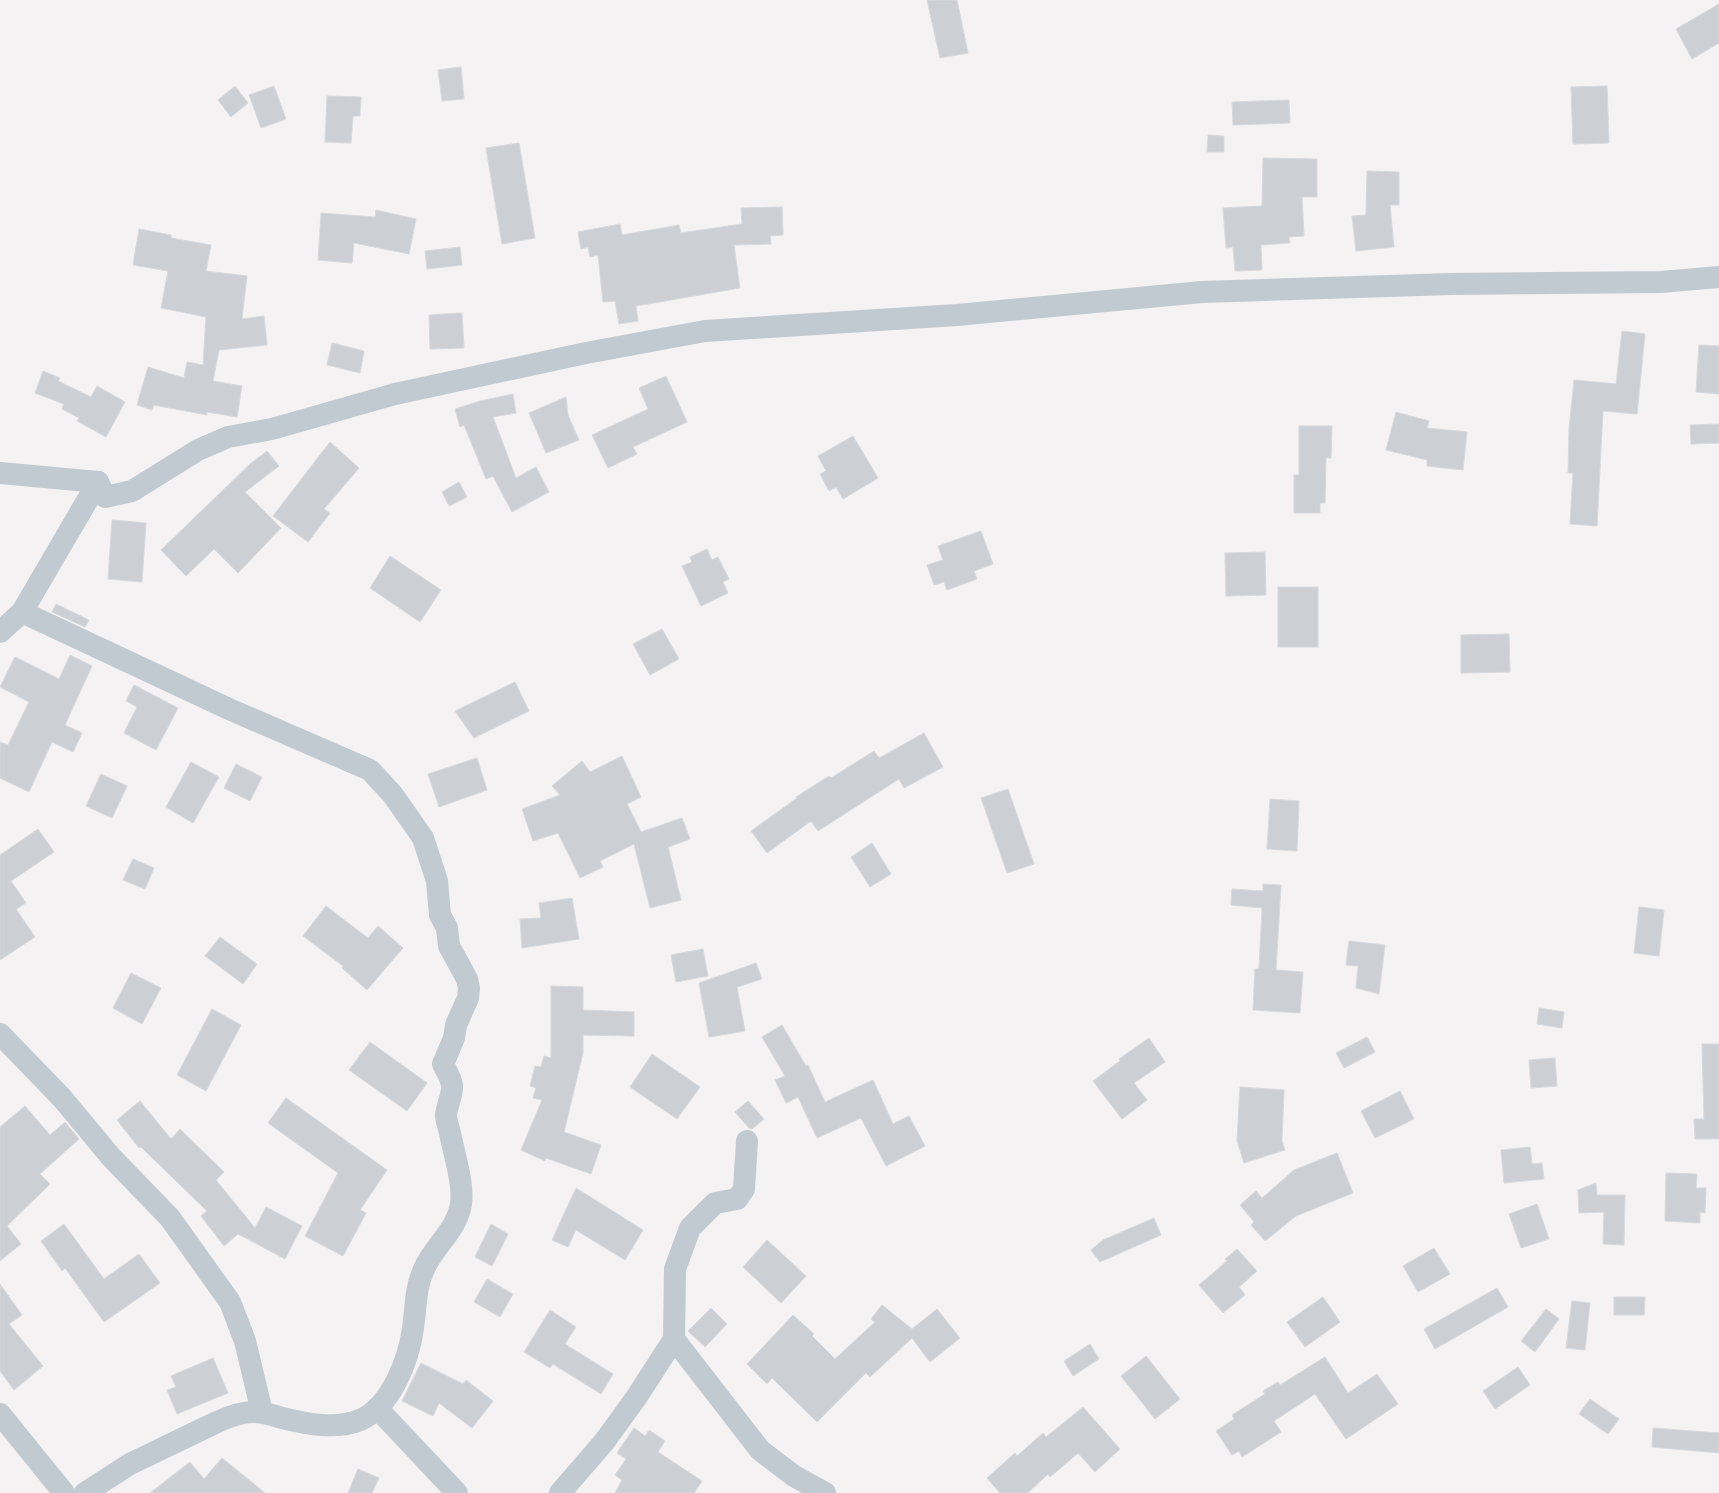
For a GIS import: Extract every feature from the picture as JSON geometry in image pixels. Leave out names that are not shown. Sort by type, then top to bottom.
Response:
[{"type":"street","points":[[98,482],[105,497],[132,491],[198,450],[228,438],[272,428],[395,394],[586,353],[706,332],[957,315],[1202,292],[1451,284],[1661,282],[1719,277]]},
{"type":"street","points":[[0,473],[98,482]]},
{"type":"street","points":[[0,632],[22,612],[98,482]]},
{"type":"street","points":[[22,612],[229,709],[370,770],[394,795],[422,838],[437,881],[440,915],[447,928],[449,946],[467,978],[469,988],[468,998],[456,1025],[454,1038],[443,1064],[452,1085],[446,1116],[459,1180],[461,1201],[455,1222],[424,1268],[417,1286],[413,1328],[403,1367],[391,1391],[378,1408],[361,1420],[341,1425],[318,1425],[262,1412],[231,1416],[130,1464],[85,1493]]},
{"type":"street","points":[[0,1034],[62,1098],[111,1156],[170,1218],[230,1302],[244,1341],[262,1412]]},
{"type":"street","points":[[560,1493],[604,1442],[636,1398],[674,1339],[675,1269],[690,1228],[715,1203],[737,1199],[744,1189],[747,1141]]},
{"type":"street","points":[[674,1339],[760,1450],[794,1476],[825,1493]]},
{"type":"street","points":[[378,1408],[457,1493]]},
{"type":"street","points":[[0,1414],[64,1493]]},
{"type":"building","points":[[927,0],[957,0],[968,53],[940,58]]},
{"type":"building","points":[[1719,4],[1719,43],[1692,59],[1676,29]]},
{"type":"building","points":[[461,67],[464,99],[442,101],[438,70]]},
{"type":"building","points":[[235,86],[248,103],[231,117],[218,100]]},
{"type":"building","points":[[274,86],[286,119],[261,128],[249,95]]},
{"type":"building","points":[[1607,86],[1609,143],[1573,144],[1571,87]]},
{"type":"building","points":[[327,96],[361,97],[360,116],[353,116],[351,143],[325,142]]},
{"type":"building","points":[[1289,100],[1290,123],[1233,125],[1232,102]]},
{"type":"building","points":[[1208,135],[1224,136],[1224,152],[1207,152]]},
{"type":"building","points":[[519,143],[535,238],[502,244],[486,148]]},
{"type":"building","points":[[1263,158],[1317,159],[1317,197],[1302,197],[1304,236],[1289,237],[1290,243],[1261,245],[1262,270],[1235,271],[1233,247],[1226,248],[1223,208],[1262,206]]},
{"type":"building","points":[[1367,171],[1399,172],[1399,205],[1390,205],[1394,247],[1356,251],[1352,216],[1366,215]]},
{"type":"building","points":[[782,207],[783,235],[770,236],[771,244],[734,245],[740,288],[636,306],[638,321],[619,324],[615,301],[603,302],[598,255],[590,257],[588,247],[581,249],[578,232],[620,224],[622,235],[679,225],[681,233],[742,224],[741,208]]},
{"type":"building","points":[[376,210],[416,219],[409,254],[354,243],[352,263],[318,260],[321,213],[375,217]]},
{"type":"building","points":[[139,229],[171,235],[171,238],[211,245],[206,271],[247,276],[242,319],[264,316],[267,345],[219,350],[213,381],[242,386],[237,417],[207,412],[207,415],[154,405],[152,410],[137,405],[148,367],[184,378],[187,362],[203,365],[206,317],[161,308],[168,271],[133,265]]},
{"type":"building","points":[[460,247],[462,265],[427,269],[425,251]]},
{"type":"building","points":[[462,313],[464,348],[430,349],[429,315]]},
{"type":"building","points":[[1622,331],[1645,334],[1637,414],[1603,411],[1597,526],[1570,524],[1573,473],[1568,473],[1569,429],[1574,380],[1616,384]]},
{"type":"building","points":[[332,343],[364,351],[360,373],[327,365]]},
{"type":"building","points":[[1699,345],[1719,346],[1719,394],[1696,392]]},
{"type":"building","points":[[43,371],[60,378],[58,381],[91,397],[97,386],[125,402],[106,437],[77,421],[79,418],[62,409],[64,404],[35,393]]},
{"type":"building","points":[[666,376],[687,422],[633,447],[637,454],[608,468],[592,435],[648,409],[639,388]]},
{"type":"building","points":[[513,394],[516,413],[493,417],[516,478],[536,467],[549,492],[512,512],[493,476],[486,479],[464,425],[460,427],[455,409]]},
{"type":"building","points":[[566,397],[568,415],[579,440],[546,453],[529,413]]},
{"type":"building","points":[[1396,412],[1429,421],[1427,428],[1467,432],[1463,470],[1427,466],[1427,460],[1386,450]]},
{"type":"building","points":[[1719,424],[1719,443],[1691,444],[1690,425]]},
{"type":"building","points":[[1299,426],[1332,426],[1331,458],[1326,458],[1325,503],[1320,503],[1320,513],[1294,513],[1294,475],[1299,475]]},
{"type":"building","points":[[853,436],[878,478],[843,499],[836,487],[829,491],[820,474],[826,471],[818,456]]},
{"type":"building","points":[[330,442],[359,468],[324,509],[330,513],[308,542],[273,516]]},
{"type":"building","points":[[267,451],[279,466],[245,492],[281,528],[238,573],[214,549],[186,576],[161,550],[250,464]]},
{"type":"building","points":[[459,482],[467,497],[449,506],[442,492]]},
{"type":"building","points":[[112,520],[146,523],[142,582],[108,579]]},
{"type":"building","points":[[981,531],[993,564],[974,571],[977,579],[947,590],[944,582],[934,585],[927,565],[943,560],[938,546]]},
{"type":"building","points":[[707,549],[712,560],[718,557],[729,579],[723,582],[728,593],[701,606],[682,566],[692,562],[690,557]]},
{"type":"building","points":[[1265,552],[1266,595],[1226,596],[1225,553]]},
{"type":"building","points":[[390,556],[441,590],[420,622],[370,588]]},
{"type":"building","points":[[1278,587],[1318,587],[1318,647],[1278,647]]},
{"type":"building","points":[[56,604],[89,620],[85,627],[52,612]]},
{"type":"building","points":[[662,629],[679,659],[650,675],[633,644]]},
{"type":"building","points":[[1509,634],[1510,672],[1461,673],[1461,635]]},
{"type":"building","points":[[70,655],[92,666],[65,725],[82,733],[73,752],[52,742],[29,792],[0,778],[0,742],[8,745],[29,702],[0,687],[15,657],[59,679]]},
{"type":"building","points":[[515,682],[529,711],[474,738],[455,711]]},
{"type":"building","points":[[134,685],[178,708],[156,750],[124,733],[137,707],[126,701]]},
{"type":"building","points":[[924,733],[943,767],[904,788],[899,779],[818,831],[811,821],[767,853],[751,831],[796,797],[829,776],[831,778],[874,751],[879,758]]},
{"type":"building","points":[[622,756],[641,797],[627,804],[641,832],[682,818],[690,839],[668,847],[681,900],[650,908],[634,844],[600,861],[603,867],[580,878],[558,833],[533,841],[522,809],[560,795],[552,786],[582,761],[590,772]]},
{"type":"building","points":[[477,758],[487,790],[439,807],[428,774]]},
{"type":"building","points":[[191,762],[219,777],[193,823],[166,807]]},
{"type":"building","points":[[236,764],[262,777],[250,801],[224,788]]},
{"type":"building","points":[[101,774],[127,786],[112,818],[86,806]]},
{"type":"building","points":[[1008,789],[1034,864],[1007,873],[981,798]]},
{"type":"building","points":[[1270,799],[1299,801],[1297,851],[1267,849]]},
{"type":"building","points":[[38,829],[54,852],[11,881],[26,903],[16,909],[35,937],[0,960],[0,855]]},
{"type":"building","points":[[872,843],[891,874],[870,887],[851,857]]},
{"type":"building","points":[[133,859],[154,868],[145,889],[123,880]]},
{"type":"building","points":[[1263,884],[1281,885],[1276,970],[1303,972],[1300,1013],[1253,1010],[1255,969],[1259,969],[1262,908],[1231,905],[1232,889],[1263,891]]},
{"type":"building","points":[[572,898],[579,939],[522,948],[520,919],[541,918],[539,903]]},
{"type":"building","points":[[326,906],[368,938],[378,926],[403,948],[367,990],[342,968],[343,966],[303,936]]},
{"type":"building","points":[[1639,907],[1664,910],[1659,956],[1634,953]]},
{"type":"building","points":[[220,937],[257,964],[243,984],[205,956]]},
{"type":"building","points":[[1349,941],[1385,945],[1379,994],[1356,988],[1358,966],[1346,965]]},
{"type":"building","points":[[703,949],[708,976],[676,982],[671,955]]},
{"type":"building","points":[[756,963],[762,979],[737,987],[745,1031],[709,1037],[699,983]]},
{"type":"building","points":[[131,973],[161,988],[142,1024],[113,1008]]},
{"type":"building","points":[[551,986],[583,987],[583,1010],[634,1012],[634,1036],[583,1035],[583,1053],[564,1132],[601,1145],[591,1174],[546,1158],[545,1161],[521,1150],[542,1100],[533,1098],[536,1088],[530,1086],[535,1066],[541,1067],[544,1056],[551,1058]]},
{"type":"building","points":[[1539,1008],[1564,1012],[1562,1028],[1537,1024]]},
{"type":"building","points":[[212,1009],[241,1025],[206,1091],[177,1075]]},
{"type":"building","points":[[782,1025],[806,1066],[808,1065],[825,1102],[873,1080],[893,1124],[909,1116],[925,1146],[886,1166],[861,1118],[817,1138],[798,1097],[786,1103],[775,1080],[785,1076],[762,1037]]},
{"type":"building","points":[[1367,1037],[1375,1052],[1344,1068],[1336,1053]]},
{"type":"building","points":[[1149,1038],[1165,1062],[1134,1083],[1147,1100],[1122,1119],[1093,1081],[1120,1061],[1119,1059]]},
{"type":"building","points":[[370,1042],[427,1083],[407,1111],[349,1070]]},
{"type":"building","points":[[1702,1044],[1719,1044],[1719,1139],[1695,1139],[1694,1119],[1704,1119]]},
{"type":"building","points":[[652,1054],[700,1087],[677,1119],[630,1087]]},
{"type":"building","points":[[1555,1058],[1557,1086],[1531,1088],[1529,1060]]},
{"type":"building","points":[[1240,1087],[1284,1090],[1282,1141],[1285,1150],[1244,1163],[1237,1141]]},
{"type":"building","points":[[1400,1091],[1414,1119],[1375,1138],[1361,1111]]},
{"type":"building","points":[[286,1098],[387,1170],[360,1210],[366,1213],[343,1256],[305,1236],[338,1173],[268,1123]]},
{"type":"building","points":[[140,1101],[171,1139],[180,1129],[224,1172],[216,1180],[255,1228],[266,1207],[302,1226],[285,1259],[238,1234],[224,1246],[201,1216],[207,1211],[141,1147],[139,1148],[117,1120]]},
{"type":"building","points":[[748,1101],[764,1119],[752,1129],[735,1112]]},
{"type":"building","points":[[25,1106],[50,1135],[65,1122],[79,1139],[40,1174],[50,1184],[7,1226],[21,1244],[0,1261],[0,1127]]},
{"type":"building","points":[[1530,1147],[1532,1164],[1542,1163],[1544,1179],[1504,1183],[1501,1150]]},
{"type":"building","points":[[1337,1153],[1353,1193],[1296,1216],[1265,1241],[1251,1225],[1254,1222],[1240,1205],[1256,1191],[1262,1198],[1294,1170]]},
{"type":"building","points":[[1666,1173],[1697,1174],[1696,1188],[1706,1188],[1705,1213],[1700,1212],[1700,1223],[1665,1221]]},
{"type":"building","points":[[1596,1183],[1597,1195],[1625,1195],[1624,1245],[1603,1244],[1604,1212],[1579,1213],[1578,1190]]},
{"type":"building","points":[[576,1188],[643,1230],[625,1260],[576,1230],[568,1247],[552,1240]]},
{"type":"building","points":[[1537,1204],[1549,1239],[1521,1248],[1509,1214]]},
{"type":"building","points":[[1154,1218],[1161,1235],[1100,1262],[1091,1250],[1103,1240]]},
{"type":"building","points":[[64,1224],[104,1279],[139,1254],[160,1283],[104,1322],[65,1268],[62,1271],[41,1241]]},
{"type":"building","points":[[491,1224],[508,1234],[492,1266],[475,1257]]},
{"type":"building","points":[[767,1240],[806,1276],[781,1303],[743,1267]]},
{"type":"building","points":[[1434,1248],[1450,1274],[1418,1292],[1403,1266]]},
{"type":"building","points":[[1237,1249],[1257,1271],[1239,1287],[1245,1295],[1223,1313],[1199,1285],[1227,1261],[1225,1259]]},
{"type":"building","points":[[487,1279],[513,1294],[500,1317],[474,1302]]},
{"type":"building","points":[[0,1284],[22,1315],[9,1324],[43,1366],[14,1390],[0,1371]]},
{"type":"building","points":[[1497,1288],[1508,1307],[1435,1349],[1424,1329]]},
{"type":"building","points":[[1323,1297],[1340,1322],[1305,1347],[1287,1322]]},
{"type":"building","points":[[1614,1297],[1645,1297],[1644,1315],[1614,1315]]},
{"type":"building","points":[[1572,1301],[1590,1303],[1585,1350],[1566,1348]]},
{"type":"building","points":[[882,1305],[912,1329],[937,1309],[960,1338],[930,1362],[912,1338],[870,1377],[866,1373],[817,1422],[772,1378],[767,1384],[747,1364],[793,1315],[814,1334],[812,1336],[835,1359],[875,1322],[871,1319]]},
{"type":"building","points":[[711,1308],[727,1324],[705,1347],[688,1331]]},
{"type":"building","points":[[1546,1309],[1559,1319],[1535,1352],[1521,1341]]},
{"type":"building","points":[[550,1310],[576,1327],[565,1344],[613,1374],[601,1394],[553,1364],[550,1368],[524,1352]]},
{"type":"building","points":[[1090,1344],[1099,1359],[1073,1376],[1064,1361]]},
{"type":"building","points":[[1146,1356],[1180,1399],[1155,1419],[1121,1376]]},
{"type":"building","points":[[1325,1357],[1348,1393],[1377,1374],[1398,1404],[1346,1439],[1315,1394],[1274,1421],[1281,1432],[1242,1457],[1239,1451],[1232,1455],[1216,1431],[1234,1419],[1232,1415],[1265,1394],[1263,1391],[1278,1382],[1280,1385]]},
{"type":"building","points":[[213,1358],[228,1393],[177,1414],[167,1390],[176,1387],[171,1376]]},
{"type":"building","points":[[421,1363],[463,1384],[466,1380],[493,1401],[472,1428],[439,1403],[433,1416],[402,1401]]},
{"type":"building","points":[[1518,1367],[1530,1385],[1495,1409],[1483,1391]]},
{"type":"building","points":[[1590,1399],[1619,1419],[1608,1434],[1579,1414]]},
{"type":"building","points":[[1083,1407],[1120,1449],[1095,1472],[1078,1453],[1050,1477],[1048,1474],[1028,1493],[1000,1493],[987,1478],[1015,1453],[1017,1456],[1043,1433],[1046,1437]]},
{"type":"building","points":[[634,1428],[645,1436],[649,1430],[665,1441],[658,1452],[702,1481],[694,1493],[615,1493],[622,1480],[615,1475],[626,1459],[617,1453]]},
{"type":"building","points":[[1653,1428],[1719,1433],[1719,1453],[1652,1447]]},
{"type":"building","points":[[222,1458],[265,1493],[150,1493],[190,1462],[204,1479]]},
{"type":"building","points":[[358,1469],[379,1478],[372,1493],[348,1493]]}]
